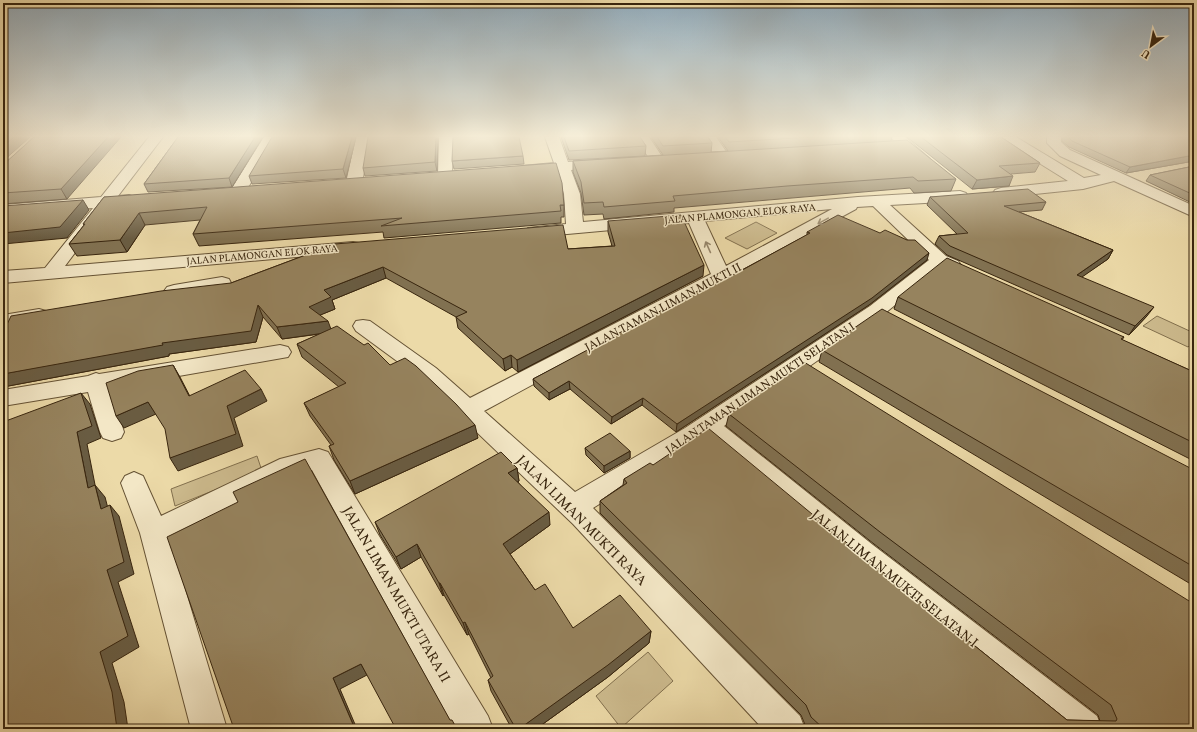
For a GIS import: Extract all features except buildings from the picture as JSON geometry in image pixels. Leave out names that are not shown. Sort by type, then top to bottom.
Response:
[{"type":"street","points":[[51,272],[128,171]]},
{"type":"street","points":[[236,193],[250,171]]},
{"type":"street","points":[[354,183],[356,171]]},
{"type":"street","points":[[564,171],[572,194],[575,228]]},
{"type":"street","points":[[1062,171],[1083,184]]},
{"type":"street","points":[[1106,171],[1194,212]]},
{"type":"street","points":[[430,177],[460,174]]},
{"type":"street","name":"JALAN PLAMONGAN ELOK RAYA","points":[[516,234],[858,202],[1042,190],[1149,175]]},
{"type":"street","points":[[338,184],[369,182]]},
{"type":"street","points":[[952,182],[977,195]]},
{"type":"street","points":[[221,194],[252,192]]},
{"type":"street","points":[[3,210],[143,199]]},
{"type":"street","points":[[878,201],[940,260],[969,273]]},
{"type":"street","name":"JALAN TAMAN LIMAN MUKTI II","points":[[468,409],[858,202]]},
{"type":"street","points":[[695,218],[721,276]]},
{"type":"street","name":"JALAN PLAMONGAN ELOK RAYA","points":[[3,277],[371,245]]},
{"type":"street","name":"JALAN TAMAN LIMAN MUKTI SELATAN I","points":[[573,507],[707,425],[810,369],[877,310],[940,260]]},
{"type":"street","points":[[160,294],[222,283]]},
{"type":"street","points":[[877,310],[898,321]]},
{"type":"street","points":[[3,321],[59,311]]},
{"type":"street","name":"JALAN LIMAN MUKTI RAYA","points":[[363,326],[428,373],[573,507],[787,729]]},
{"type":"street","points":[[3,398],[96,381],[280,352]]},
{"type":"street","points":[[96,381],[112,432]]},
{"type":"street","name":"JALAN LIMAN MUKTI SELATAN I","points":[[707,425],[863,554],[1084,729]]},
{"type":"street","name":"JALAN LIMAN MUKTI UTARA II","points":[[154,533],[289,466],[319,459],[475,729]]},
{"type":"street","points":[[134,483],[154,533],[209,729]]},
{"type":"shaded area","points":[[756,222],[777,233],[747,249],[725,238]]},
{"type":"shaded area","points":[[1157,316],[1194,333],[1194,342],[1188,347],[1143,326]]},
{"type":"shaded area","points":[[257,456],[262,471],[175,506],[171,489]]},
{"type":"shaded area","points":[[648,652],[673,681],[621,728],[596,696]]}]
